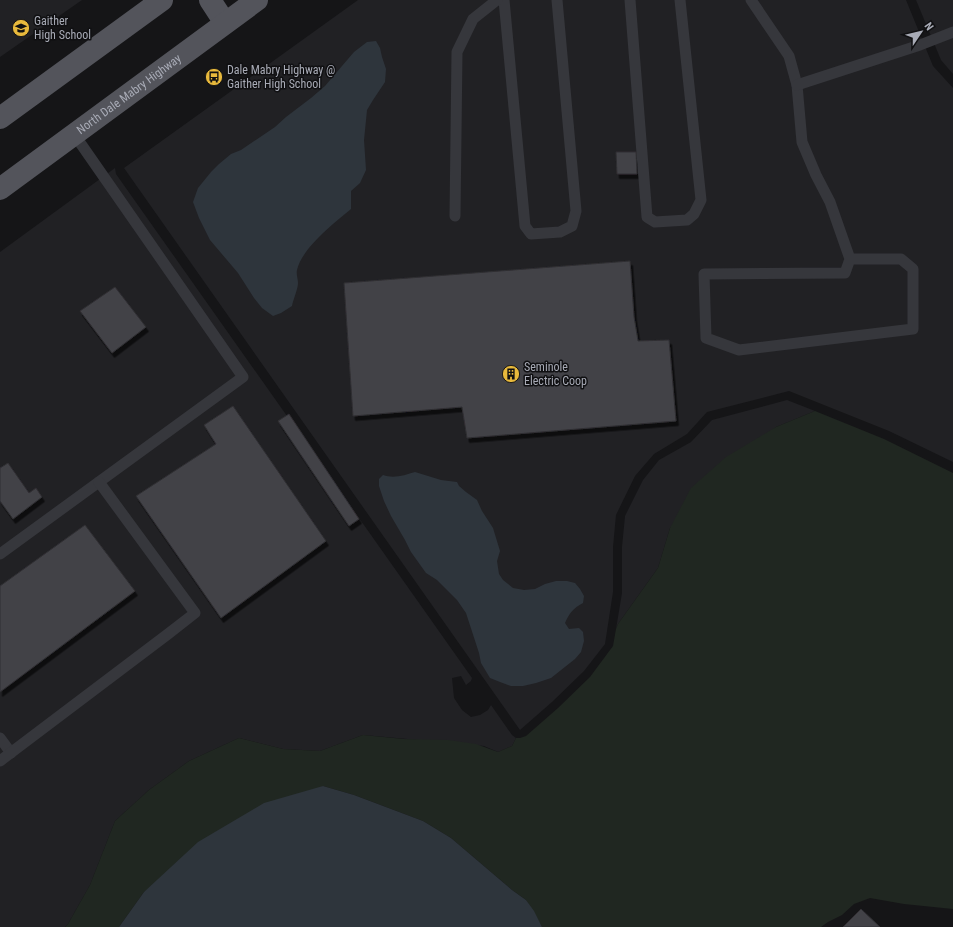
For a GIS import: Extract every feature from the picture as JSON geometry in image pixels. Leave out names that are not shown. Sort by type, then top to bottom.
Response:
[{"type":"main road","points":[[0,118],[162,0]]},
{"type":"main road","points":[[210,0],[225,23]]},
{"type":"main road","name":"North Dale Mabry Highway","points":[[0,189],[257,0]]},
{"type":"lane","points":[[455,216],[457,52],[473,19],[497,0]]},
{"type":"lane","points":[[504,0],[524,226],[531,234],[560,232],[572,226],[576,212],[557,0]]},
{"type":"lane","points":[[630,0],[647,216],[655,222],[687,220],[694,214],[701,200],[680,0]]},
{"type":"lane","points":[[751,0],[789,56],[797,85],[802,142],[816,175],[830,202],[850,259],[844,273],[704,274],[706,338],[739,350],[913,329],[913,269],[901,259],[850,259]]},
{"type":"lane","points":[[797,85],[920,45],[953,32]]},
{"type":"lane","points":[[0,554],[243,377],[74,134]]},
{"type":"lane","points":[[0,761],[162,639],[194,613],[99,482]]},
{"type":"lane","points":[[0,738],[11,753]]},
{"type":"shaded area","name":"Gaither High School","points":[[0,0],[82,0],[0,57]]},
{"type":"shaded area","name":"Seminole Electric Coop","points":[[358,0],[906,0],[933,66],[953,88],[953,462],[889,431],[789,391],[707,412],[687,434],[654,454],[635,476],[616,515],[613,547],[613,592],[605,644],[584,671],[520,730],[124,168]]},
{"type":"shaded area","points":[[916,0],[953,0],[953,74],[941,60]]},
{"type":"shaded area","points":[[376,41],[380,48],[386,69],[385,82],[367,110],[364,140],[366,170],[360,183],[351,191],[351,209],[320,236],[305,253],[300,262],[297,272],[298,285],[292,306],[273,316],[262,308],[238,273],[210,240],[193,202],[198,188],[211,172],[231,154],[241,150],[275,127],[325,86],[354,52],[367,42]]},
{"type":"shaded area","points":[[115,168],[116,174],[472,678],[466,685],[461,676],[452,678],[454,698],[462,710],[471,717],[480,715],[488,710],[491,705],[512,735],[516,738],[512,746],[498,752],[484,746],[363,735],[320,751],[283,749],[239,738],[189,761],[149,790],[115,821],[90,885],[65,927],[0,927],[0,252]]},
{"type":"shaded area","points":[[787,400],[815,411],[776,427],[670,528],[658,568],[616,629],[622,593],[622,547],[625,516],[643,480],[659,460],[691,442],[712,420]]},
{"type":"shaded area","points":[[815,411],[884,439],[953,473],[953,909],[904,904],[870,898],[854,904],[842,915],[821,927],[542,927],[526,900],[512,890],[451,838],[423,821],[354,795],[323,786],[144,892],[119,927],[65,927],[90,885],[115,821],[149,790],[189,761],[239,738],[283,749],[320,751],[363,735],[404,739],[448,740],[476,744],[498,752],[512,746],[516,738],[526,736],[590,677],[613,646],[618,624],[658,568],[670,528],[691,488],[726,457],[776,427]]},
{"type":"shaded area","points":[[415,472],[441,480],[457,482],[459,486],[477,500],[493,528],[500,551],[497,561],[499,574],[503,580],[513,588],[524,590],[535,589],[556,581],[567,581],[575,583],[580,589],[584,596],[583,603],[572,612],[565,623],[569,629],[579,628],[583,632],[584,641],[581,652],[575,659],[551,678],[523,686],[511,686],[490,678],[481,663],[466,613],[457,600],[437,580],[426,573],[411,552],[384,501],[379,486],[379,479],[383,475],[395,477]]},
{"type":"shaded area","points":[[323,786],[354,795],[423,821],[451,838],[512,890],[526,900],[534,911],[542,927],[119,927],[144,892],[198,842],[264,803]]},
{"type":"building","points":[[616,152],[636,152],[637,174],[617,174]]},
{"type":"building","name":"Seminole Electric Coop","points":[[630,261],[634,317],[638,341],[669,340],[676,421],[467,438],[462,407],[353,416],[344,283]]},
{"type":"building","points":[[115,287],[146,327],[112,353],[80,311]]},
{"type":"building","points":[[233,406],[326,541],[221,618],[136,496],[216,444],[204,425]]},
{"type":"building","points":[[289,414],[359,519],[349,526],[278,421]]},
{"type":"building","points":[[8,463],[29,493],[36,488],[42,497],[13,519],[0,501],[0,468]]},
{"type":"building","points":[[85,525],[135,591],[0,692],[0,586]]},
{"type":"building","points":[[861,909],[880,927],[843,927]]},
{"type":"place","name":"Gaither High School","points":[[21,28]]},
{"type":"place","name":"Dale Mabry Highway @ Gaither High School","points":[[214,77]]},
{"type":"place","name":"Seminole Electric Coop","points":[[511,374]]}]
